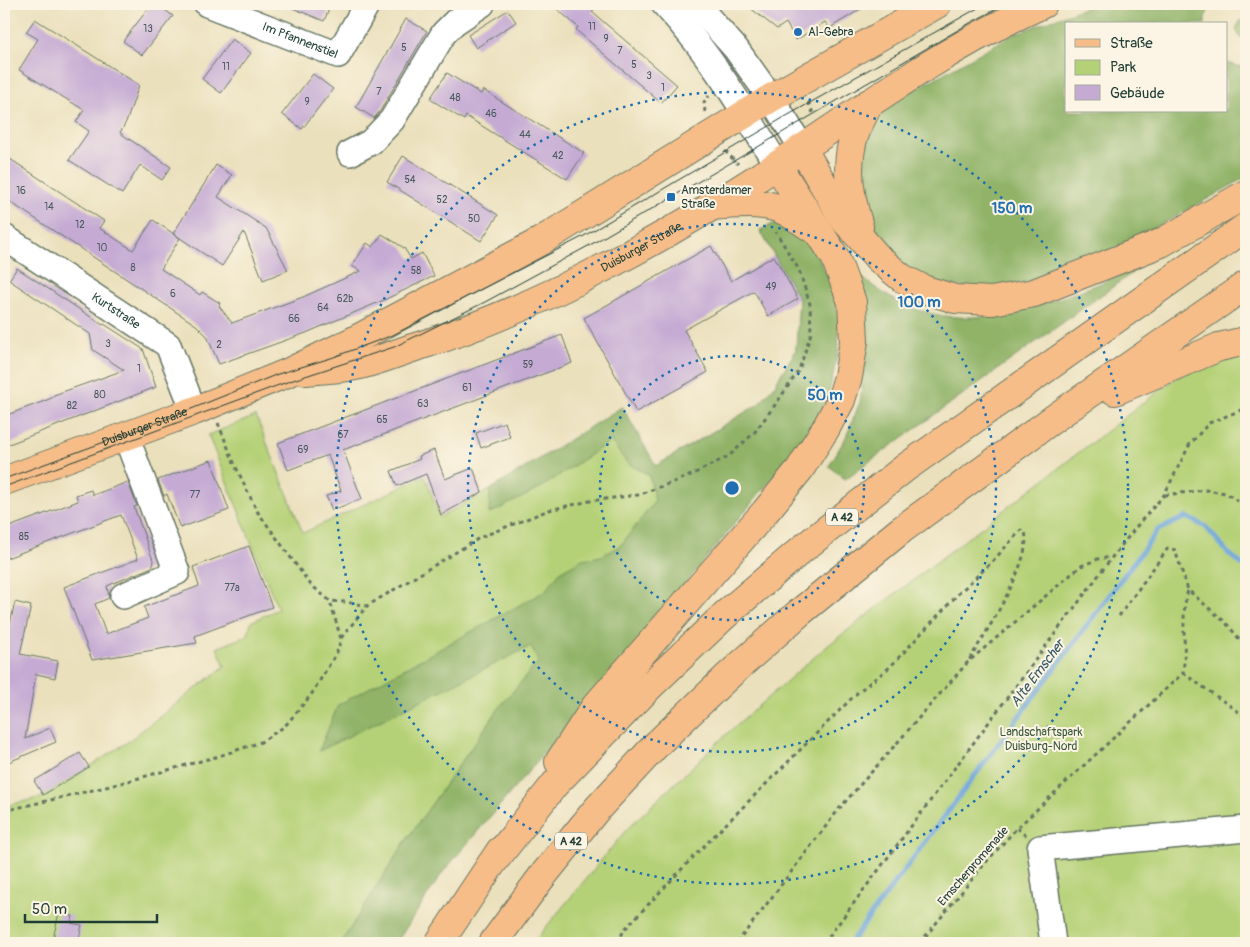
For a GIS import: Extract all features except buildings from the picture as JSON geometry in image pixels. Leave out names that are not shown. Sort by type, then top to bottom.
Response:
[{"type":"main road","name":"Duisburger Straße","points":[[4,481],[287,373],[353,340],[541,241],[771,98],[937,4]]},
{"type":"main road","name":"Duisburger Straße","points":[[287,373],[356,366],[480,324],[593,273],[650,243],[753,180],[942,56],[1017,15],[1043,4]]},
{"type":"main road","points":[[864,241],[852,203],[848,170],[854,138],[869,103]]},
{"type":"main road","points":[[813,141],[843,218],[879,259],[902,278],[923,289],[955,299],[992,301],[1034,294],[1161,243],[1246,194]]},
{"type":"main road","points":[[490,866],[596,708],[800,469],[841,400],[848,377],[854,341],[852,302],[835,257],[777,165]]},
{"type":"main road","points":[[710,206],[757,204],[770,206],[784,211],[821,234]]},
{"type":"main road","name":"A 42","points":[[439,943],[490,866],[555,784],[652,684],[726,614],[801,550],[905,468],[1246,226]]},
{"type":"main road","name":"A 42","points":[[493,943],[541,878],[596,810],[657,744],[727,676],[901,530],[1056,417],[1246,285]]},
{"type":"main road","points":[[1056,417],[1219,347],[1246,342]]},
{"type":"street","name":"Im Pfannenstiel","points":[[207,4],[338,55],[367,4]]},
{"type":"street","points":[[350,153],[371,142],[392,120],[444,33],[455,22],[482,4]]},
{"type":"street","points":[[664,4],[720,75],[777,165]]},
{"type":"street","points":[[696,4],[736,49],[771,98],[813,141]]},
{"type":"street","name":"Kurtstraße","points":[[4,238],[168,346],[202,407]]},
{"type":"street","points":[[123,596],[177,572],[126,436]]},
{"type":"street","points":[[1052,943],[1040,848],[1246,829]]},
{"type":"path","points":[[798,82],[813,141]]},
{"type":"path","points":[[704,102],[706,111],[698,121],[753,180]]},
{"type":"path","points":[[4,811],[110,786],[219,756],[261,742],[285,726],[311,695],[337,652],[341,639],[366,606],[481,537],[549,510],[590,501],[638,495],[688,476],[728,456],[754,432],[778,401],[798,370],[811,333],[810,304],[799,270],[768,219],[770,206]]},
{"type":"path","points":[[202,407],[235,466],[257,511],[310,584],[330,601],[341,639]]},
{"type":"path","points":[[824,943],[1113,556],[1164,495],[1190,444],[1209,423],[1246,408]]},
{"type":"path","points":[[1164,495],[1205,490],[1226,493],[1246,507]]},
{"type":"path","points":[[618,943],[624,930],[698,852],[858,692],[890,667],[958,593],[990,564],[1021,530],[1025,532],[1027,538],[1024,556],[1000,609],[968,662]]},
{"type":"path","points":[[1118,616],[1168,548],[1175,550],[1188,590],[1226,623],[1246,647]]},
{"type":"path","points":[[737,943],[839,809],[968,662],[1082,566],[1098,559],[1113,556]]},
{"type":"path","points":[[1188,590],[1184,604],[1185,660],[1183,672],[1246,717]]},
{"type":"path","points":[[330,601],[366,606]]},
{"type":"path","name":"Emscherpromenade","points":[[920,943],[987,861],[1042,804],[1183,672]]},
{"type":"green space","points":[[1095,4],[1212,4],[1205,17],[1205,22],[1065,22],[1065,112],[1228,112],[1228,64],[1246,68],[1246,177],[1177,216],[1110,250],[1035,280],[989,290],[931,283],[901,262],[880,242],[864,214],[856,180],[869,121],[889,104],[1014,34]]},
{"type":"green space","points":[[1246,20],[1246,39],[1240,38],[1236,29],[1240,21]]},
{"type":"green space","points":[[784,219],[805,237],[818,257],[832,284],[839,317],[838,352],[829,392],[815,422],[787,460],[591,698],[443,872],[396,943],[341,943],[403,845],[500,707],[538,662],[531,646],[319,751],[338,705],[545,591],[560,572],[582,559],[601,556],[621,545],[655,501],[649,475],[627,463],[611,441],[537,490],[489,514],[490,490],[622,407],[656,466],[759,404],[774,386],[796,350],[799,299],[760,230]]},
{"type":"green space","points":[[760,230],[818,257],[838,352],[829,392],[538,662],[500,707],[403,845],[341,943],[4,943],[4,806],[43,797],[126,743],[225,666],[217,648],[248,635],[251,622],[278,609],[208,435],[256,416],[303,533],[425,476],[440,517],[490,490],[622,407],[656,466],[759,404],[774,386],[796,350],[799,299]]},
{"type":"green space","points":[[1139,268],[845,479],[829,466],[846,437],[860,402],[866,359],[862,319],[853,282],[861,277],[887,295],[916,309],[943,316],[972,317],[1029,308],[1086,289]]},
{"type":"green space","name":"Landschaftspark Duisburg-Nord","points":[[1246,355],[1246,943],[533,943],[627,829],[733,728],[826,647],[1177,377],[1222,360]]},
{"type":"waterway","name":"Alte Emscher","points":[[850,943],[1158,530],[1186,517],[1206,527],[1228,553],[1246,568]]},
{"type":"tram line","points":[[4,479],[164,420],[278,374],[331,358],[393,335],[584,236],[783,118],[985,4]]},
{"type":"tram line","points":[[4,487],[287,382],[394,347],[485,302],[590,245],[970,23],[1006,4]]},
{"type":"place","name":"Al-Gebra","points":[[798,32]]},
{"type":"place","name":"Amsterdamer Straße","points":[[671,197]]}]
